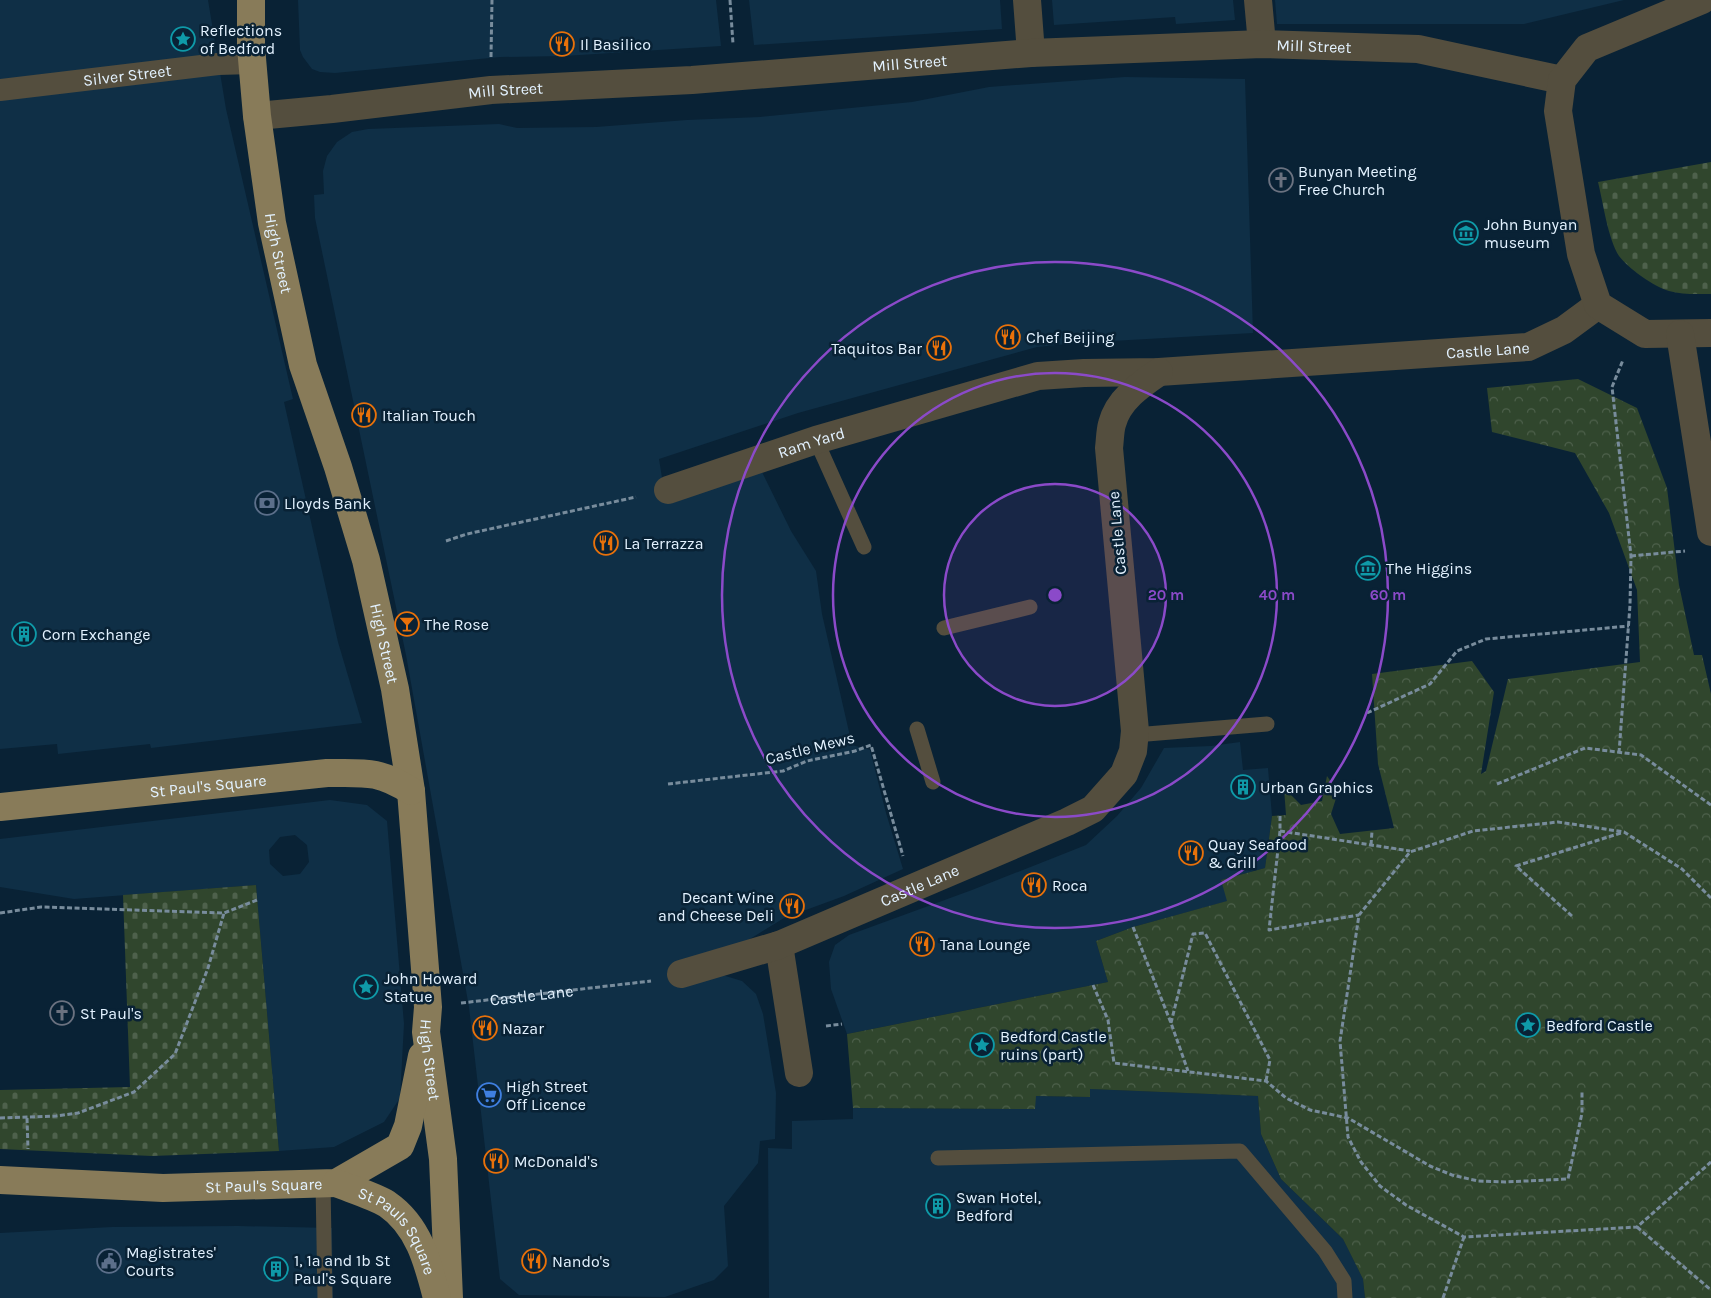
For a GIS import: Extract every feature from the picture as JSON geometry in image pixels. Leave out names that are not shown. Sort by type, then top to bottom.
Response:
[{"type":"main road","name":"High Street","points":[[251,0],[252,62],[257,116],[272,223],[303,365],[338,467],[366,560],[394,689],[411,791],[427,1020],[443,1159],[450,1295]]},
{"type":"main road","name":"St Paul's Square","points":[[0,807],[326,773],[367,772],[378,774],[397,782],[411,791]]},
{"type":"main road","name":"St Paul's Square","points":[[0,1180],[163,1188],[330,1183],[400,1146],[408,1126],[427,1020]]},
{"type":"main road","name":"St Pauls Square","points":[[330,1183],[386,1204],[411,1226],[428,1260],[450,1295]]},
{"type":"street","points":[[1027,0],[1031,53]]},
{"type":"street","points":[[1258,0],[1262,44]]},
{"type":"street","points":[[1702,0],[1587,48],[1562,80],[1558,111],[1581,254],[1598,304],[1646,334],[1711,333]]},
{"type":"street","name":"Mill Street","points":[[257,116],[332,110],[491,90],[736,77],[1031,53],[1262,44],[1418,49],[1562,80]]},
{"type":"street","name":"Silver Street","points":[[0,90],[218,64],[252,62]]},
{"type":"street","name":"Castle Lane","points":[[681,974],[779,945],[1067,822],[1093,809],[1124,774],[1133,751],[1134,736],[1110,448],[1112,424],[1121,404],[1140,385],[1159,372],[1528,346],[1564,330],[1598,304]]},
{"type":"street","points":[[1680,334],[1702,541]]},
{"type":"street","name":"Ram Yard","points":[[668,490],[816,440],[1038,376],[1159,372]]},
{"type":"street","points":[[779,945],[799,1073]]},
{"type":"lane","points":[[816,440],[864,546]]},
{"type":"lane","points":[[944,628],[1030,607]]},
{"type":"lane","points":[[1134,736],[1267,724]]},
{"type":"lane","points":[[917,729],[933,782]]},
{"type":"lane","points":[[938,1158],[1240,1151],[1325,1251],[1344,1281],[1345,1298]]},
{"type":"lane","points":[[325,1298],[330,1183]]},
{"type":"path","points":[[491,90],[492,0]]},
{"type":"path","points":[[730,0],[736,77]]},
{"type":"path","points":[[1619,753],[1629,626],[1631,556],[1612,387],[1637,329]]},
{"type":"path","points":[[446,541],[467,534],[668,490]]},
{"type":"path","points":[[1631,556],[1702,541]]},
{"type":"path","points":[[1367,713],[1430,684],[1457,652],[1486,639],[1629,626]]},
{"type":"path","name":"Castle Mews","points":[[668,784],[783,771],[808,761],[855,751],[871,745],[914,888]]},
{"type":"path","points":[[1497,784],[1585,748],[1641,755],[1711,805]]},
{"type":"path","points":[[1280,816],[1269,930],[1359,915]]},
{"type":"path","points":[[1280,830],[1410,852],[1473,830],[1558,822],[1624,832],[1682,869],[1711,898]]},
{"type":"path","points":[[1371,845],[1372,831]]},
{"type":"path","points":[[1572,916],[1516,866],[1624,832]]},
{"type":"path","points":[[1410,852],[1359,915],[1340,1041],[1348,1118],[1348,1137],[1361,1162],[1380,1186],[1406,1205],[1464,1237],[1637,1227],[1711,1162]]},
{"type":"path","points":[[0,913],[41,907],[224,913],[257,900]]},
{"type":"path","points":[[0,1118],[27,1118],[78,1113],[134,1092],[175,1054],[208,968],[224,913]]},
{"type":"path","points":[[1133,928],[1171,1022],[1188,1071]]},
{"type":"path","points":[[1171,1022],[1193,934],[1205,933],[1270,1060],[1266,1081]]},
{"type":"path","name":"Castle Lane","points":[[427,1020],[649,982],[681,974]]},
{"type":"path","points":[[1093,986],[1108,1020],[1114,1063],[1266,1081],[1286,1098],[1310,1110],[1348,1118],[1430,1166],[1452,1175],[1478,1181],[1505,1182],[1568,1179],[1582,1113],[1582,1092]]},
{"type":"path","points":[[27,1118],[28,1150]]},
{"type":"path","points":[[1637,1227],[1711,1290]]},
{"type":"path","points":[[1443,1298],[1464,1237]]},
{"type":"shaded area","points":[[0,0],[208,0],[226,109],[293,399],[284,402],[338,642],[362,723],[151,748],[150,744],[58,754],[57,744],[0,749]]},
{"type":"shaded area","points":[[298,0],[716,0],[721,46],[564,56],[500,57],[335,73],[320,72],[312,69],[300,50]]},
{"type":"shaded area","points":[[749,0],[1000,0],[1002,29],[754,45]]},
{"type":"shaded area","points":[[1052,0],[1233,0],[1235,20],[1176,24],[1175,17],[1054,25]]},
{"type":"shaded area","points":[[1275,0],[1624,0],[1524,24],[1277,24]]},
{"type":"shaded area","points":[[1125,77],[1245,79],[1253,333],[1037,347],[798,413],[659,459],[663,484],[762,472],[791,531],[816,571],[822,614],[852,745],[870,750],[903,869],[844,896],[784,918],[716,960],[719,974],[742,981],[756,994],[763,1014],[776,1093],[775,1139],[760,1141],[758,1163],[724,1206],[728,1266],[714,1280],[665,1297],[519,1295],[500,1279],[469,1007],[406,655],[315,218],[314,195],[324,194],[323,171],[327,156],[337,142],[352,132],[368,129],[499,124],[517,128],[596,127],[760,117],[912,102],[989,87]]},
{"type":"shaded area","points":[[1240,742],[1243,770],[1268,768],[1272,816],[1265,868],[1221,880],[1228,901],[1133,927],[1096,941],[1108,982],[847,1034],[831,989],[829,962],[835,945],[849,935],[972,890],[1086,845],[1117,816],[1141,788],[1164,748],[1211,746]]},
{"type":"shaded area","points":[[330,800],[367,805],[387,821],[404,1024],[400,1098],[384,1122],[334,1147],[279,1151],[256,885],[74,899],[0,887],[0,839]],"holes":[[[295,835],[307,845],[309,862],[300,874],[283,876],[270,864],[269,850],[280,837]]]},
{"type":"shaded area","points":[[1090,1089],[1258,1096],[1261,1134],[1281,1179],[1343,1239],[1363,1279],[1365,1298],[769,1298],[768,1148],[792,1149],[792,1121],[853,1119],[853,1108],[1035,1109],[1035,1096],[1089,1097]]},
{"type":"shaded area","name":"Magistrates' Courts","points":[[238,1226],[332,1228],[333,1298],[0,1298],[0,1233],[112,1227]]},
{"type":"green space","points":[[1711,162],[1711,294],[1685,294],[1663,289],[1642,276],[1619,256],[1609,230],[1598,182]]},
{"type":"green space","points":[[1578,379],[1637,408],[1667,488],[1679,585],[1694,655],[1702,655],[1711,694],[1711,1298],[1365,1298],[1363,1279],[1343,1239],[1281,1179],[1261,1134],[1258,1096],[1090,1089],[1090,1097],[1036,1096],[1035,1109],[853,1108],[847,1034],[1108,982],[1096,941],[1133,927],[1227,901],[1221,880],[1265,868],[1272,816],[1286,815],[1284,788],[1301,805],[1322,801],[1327,776],[1338,792],[1331,814],[1340,834],[1394,828],[1378,764],[1372,674],[1472,661],[1494,692],[1481,774],[1486,771],[1508,679],[1640,662],[1637,590],[1609,513],[1575,453],[1492,432],[1487,388]]},
{"type":"green space","points":[[256,885],[279,1151],[152,1156],[0,1149],[0,1090],[130,1087],[123,895]]},
{"type":"place","name":"Reflections of Bedford","points":[[183,39]]},
{"type":"place","name":"Il Basilico","points":[[562,44]]},
{"type":"place","name":"Bunyan Meeting Free Church","points":[[1281,180]]},
{"type":"place","name":"John Bunyan museum","points":[[1466,233]]},
{"type":"place","name":"Chef Beijing","points":[[1008,337]]},
{"type":"place","name":"Taquitos Bar","points":[[939,348]]},
{"type":"place","name":"Italian Touch","points":[[364,415]]},
{"type":"place","name":"Lloyds Bank","points":[[267,503]]},
{"type":"place","name":"La Terrazza","points":[[606,543]]},
{"type":"place","name":"The Higgins","points":[[1368,568]]},
{"type":"place","name":"The Rose","points":[[407,624]]},
{"type":"place","name":"Corn Exchange","points":[[24,634]]},
{"type":"place","name":"Urban Graphics","points":[[1243,787]]},
{"type":"place","name":"Quay Seafood & Grill","points":[[1191,853]]},
{"type":"place","name":"Roca","points":[[1034,885]]},
{"type":"place","name":"Decant Wine and Cheese Deli","points":[[792,906]]},
{"type":"place","name":"Tana Lounge","points":[[922,944]]},
{"type":"place","name":"John Howard Statue","points":[[366,987]]},
{"type":"place","name":"St Paul's","points":[[62,1013]]},
{"type":"place","name":"Bedford Castle","points":[[1528,1025]]},
{"type":"place","name":"Nazar","points":[[485,1028]]},
{"type":"place","name":"Bedford Castle ruins (part)","points":[[982,1045]]},
{"type":"place","name":"High Street Off Licence","points":[[489,1095]]},
{"type":"place","name":"McDonald's","points":[[496,1161]]},
{"type":"place","name":"Swan Hotel, Bedford","points":[[938,1206]]},
{"type":"place","name":"Magistrates' Courts","points":[[109,1261]]},
{"type":"place","name":"Nando's","points":[[534,1261]]},
{"type":"place","name":"1, 1a and 1b St Paul's Square","points":[[276,1269]]}]
